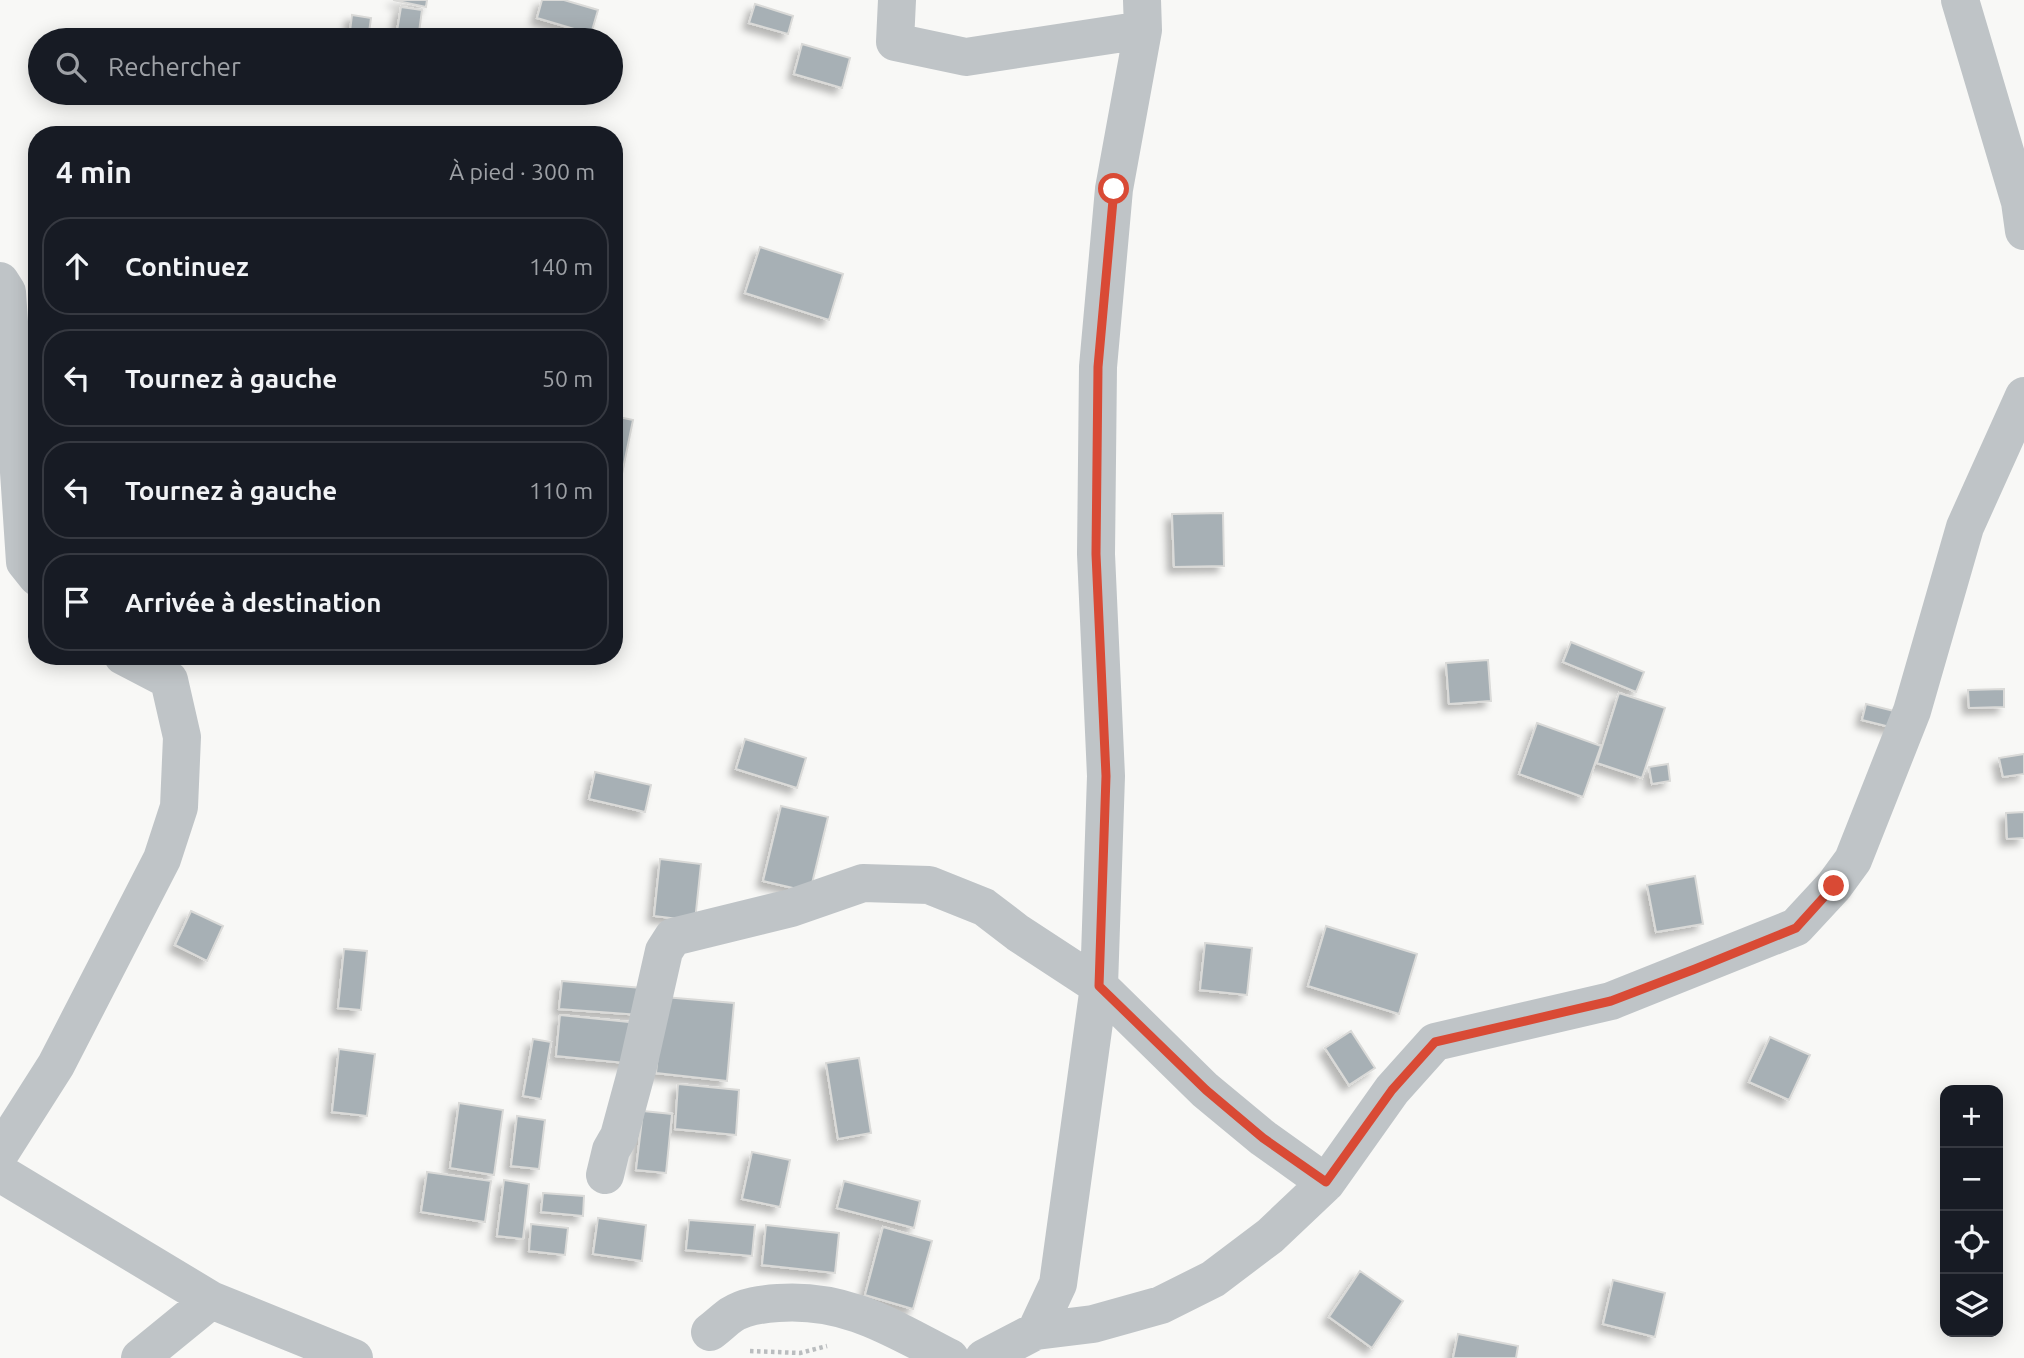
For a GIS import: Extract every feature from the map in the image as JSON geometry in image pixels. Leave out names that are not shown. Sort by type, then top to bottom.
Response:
[{"type":"street","points":[[897,0],[895,42],[966,57],[1143,15],[1114,189],[1098,367],[1096,554],[1106,776],[1099,986],[1058,1284],[1036,1331]]},
{"type":"street","points":[[1960,0],[2023,210]]},
{"type":"street","points":[[0,281],[7,292],[28,565]]},
{"type":"street","points":[[984,1358],[1036,1331],[1093,1324],[1161,1305],[1213,1279],[1270,1236],[1326,1182],[1392,1090],[1435,1042],[1611,1001],[1796,928],[1834,886],[1853,860],[1913,711],[1965,527],[2024,396]]},
{"type":"street","points":[[0,1153],[56,1065],[118,947],[162,859],[179,807],[182,737],[169,680],[140,665]]},
{"type":"street","points":[[605,1175],[638,1066],[664,951],[673,937],[791,908],[863,883],[929,885],[984,907],[1018,933],[1099,986],[1206,1090],[1263,1138],[1326,1182]]},
{"type":"street","points":[[0,1172],[211,1300],[354,1358]]},
{"type":"street","points":[[141,1358],[211,1300]]},
{"type":"street","points":[[710,1332],[732,1314],[757,1305],[789,1302],[831,1306],[866,1315],[950,1358]]},
{"type":"building","points":[[393,0],[427,0],[426,7]]},
{"type":"building","points":[[542,0],[564,0],[598,10],[593,28],[571,28],[537,18]]},
{"type":"building","points":[[755,4],[793,16],[788,34],[749,23]]},
{"type":"building","points":[[401,7],[422,10],[420,28],[398,28]]},
{"type":"building","points":[[352,15],[371,18],[370,28],[350,28]]},
{"type":"building","points":[[802,44],[850,58],[842,88],[794,74]]},
{"type":"building","points":[[760,247],[843,274],[829,320],[745,293]]},
{"type":"building","points":[[623,418],[633,420],[623,469]]},
{"type":"building","points":[[1223,513],[1224,566],[1174,567],[1172,514]]},
{"type":"building","points":[[1571,642],[1644,672],[1636,692],[1563,662]]},
{"type":"building","points":[[1488,660],[1491,701],[1449,704],[1446,663]]},
{"type":"building","points":[[2004,689],[2004,707],[1969,708],[1968,690]]},
{"type":"building","points":[[1619,693],[1665,708],[1642,778],[1597,763]]},
{"type":"building","points":[[1866,704],[1898,712],[1894,728],[1862,720]]},
{"type":"building","points":[[1537,723],[1601,746],[1583,797],[1519,774]]},
{"type":"building","points":[[745,739],[806,758],[797,788],[736,769]]},
{"type":"building","points":[[2024,754],[2024,774],[2003,777],[1999,758]]},
{"type":"building","points":[[1668,764],[1670,781],[1652,784],[1649,767]]},
{"type":"building","points":[[595,772],[651,785],[645,812],[589,799]]},
{"type":"building","points":[[781,806],[828,817],[810,892],[763,881]]},
{"type":"building","points":[[2024,812],[2024,838],[2007,839],[2006,813]]},
{"type":"building","points":[[660,859],[701,864],[695,921],[654,916]]},
{"type":"building","points":[[1695,876],[1703,924],[1656,932],[1647,885]]},
{"type":"building","points":[[191,911],[223,926],[207,961],[175,945]]},
{"type":"building","points":[[1326,926],[1417,954],[1399,1014],[1308,986]]},
{"type":"building","points":[[1205,943],[1252,948],[1247,995],[1200,990]]},
{"type":"building","points":[[344,949],[367,951],[361,1010],[338,1008]]},
{"type":"building","points":[[562,981],[642,988],[640,1015],[559,1009]]},
{"type":"building","points":[[664,997],[734,1003],[727,1081],[656,1073]]},
{"type":"building","points":[[560,1015],[639,1023],[635,1064],[556,1056]]},
{"type":"building","points":[[1351,1031],[1375,1068],[1349,1085],[1325,1048]]},
{"type":"building","points":[[1770,1037],[1810,1055],[1789,1100],[1749,1082]]},
{"type":"building","points":[[533,1039],[551,1042],[541,1099],[523,1096]]},
{"type":"building","points":[[339,1049],[375,1054],[367,1116],[332,1112]]},
{"type":"building","points":[[859,1058],[871,1133],[838,1139],[826,1063]]},
{"type":"building","points":[[678,1084],[739,1090],[736,1135],[675,1129]]},
{"type":"building","points":[[459,1103],[503,1110],[494,1175],[450,1168]]},
{"type":"building","points":[[643,1111],[672,1114],[666,1173],[636,1170]]},
{"type":"building","points":[[517,1116],[545,1120],[539,1169],[511,1166]]},
{"type":"building","points":[[752,1152],[790,1160],[780,1207],[742,1199]]},
{"type":"building","points":[[427,1172],[491,1181],[485,1222],[421,1212]]},
{"type":"building","points":[[504,1180],[529,1184],[523,1239],[497,1236]]},
{"type":"building","points":[[844,1181],[920,1201],[914,1228],[837,1208]]},
{"type":"building","points":[[543,1193],[584,1196],[583,1216],[541,1212]]},
{"type":"building","points":[[598,1218],[646,1225],[642,1261],[593,1254]]},
{"type":"building","points":[[689,1220],[755,1225],[752,1256],[686,1250]]},
{"type":"building","points":[[531,1224],[568,1228],[565,1255],[529,1251]]},
{"type":"building","points":[[766,1225],[839,1233],[835,1273],[762,1265]]},
{"type":"building","points":[[883,1227],[932,1241],[913,1309],[865,1295]]},
{"type":"building","points":[[1360,1271],[1403,1301],[1372,1348],[1329,1317]]},
{"type":"building","points":[[1613,1280],[1665,1293],[1655,1337],[1603,1324]]},
{"type":"building","points":[[1458,1334],[1518,1346],[1516,1358],[1453,1358]]},
{"type":"route","points":[[1114,189],[1098,367],[1096,554],[1106,776],[1099,986],[1206,1090],[1263,1138],[1326,1182],[1392,1090],[1435,1042],[1611,1001],[1695,969],[1796,928],[1834,886]]}]
